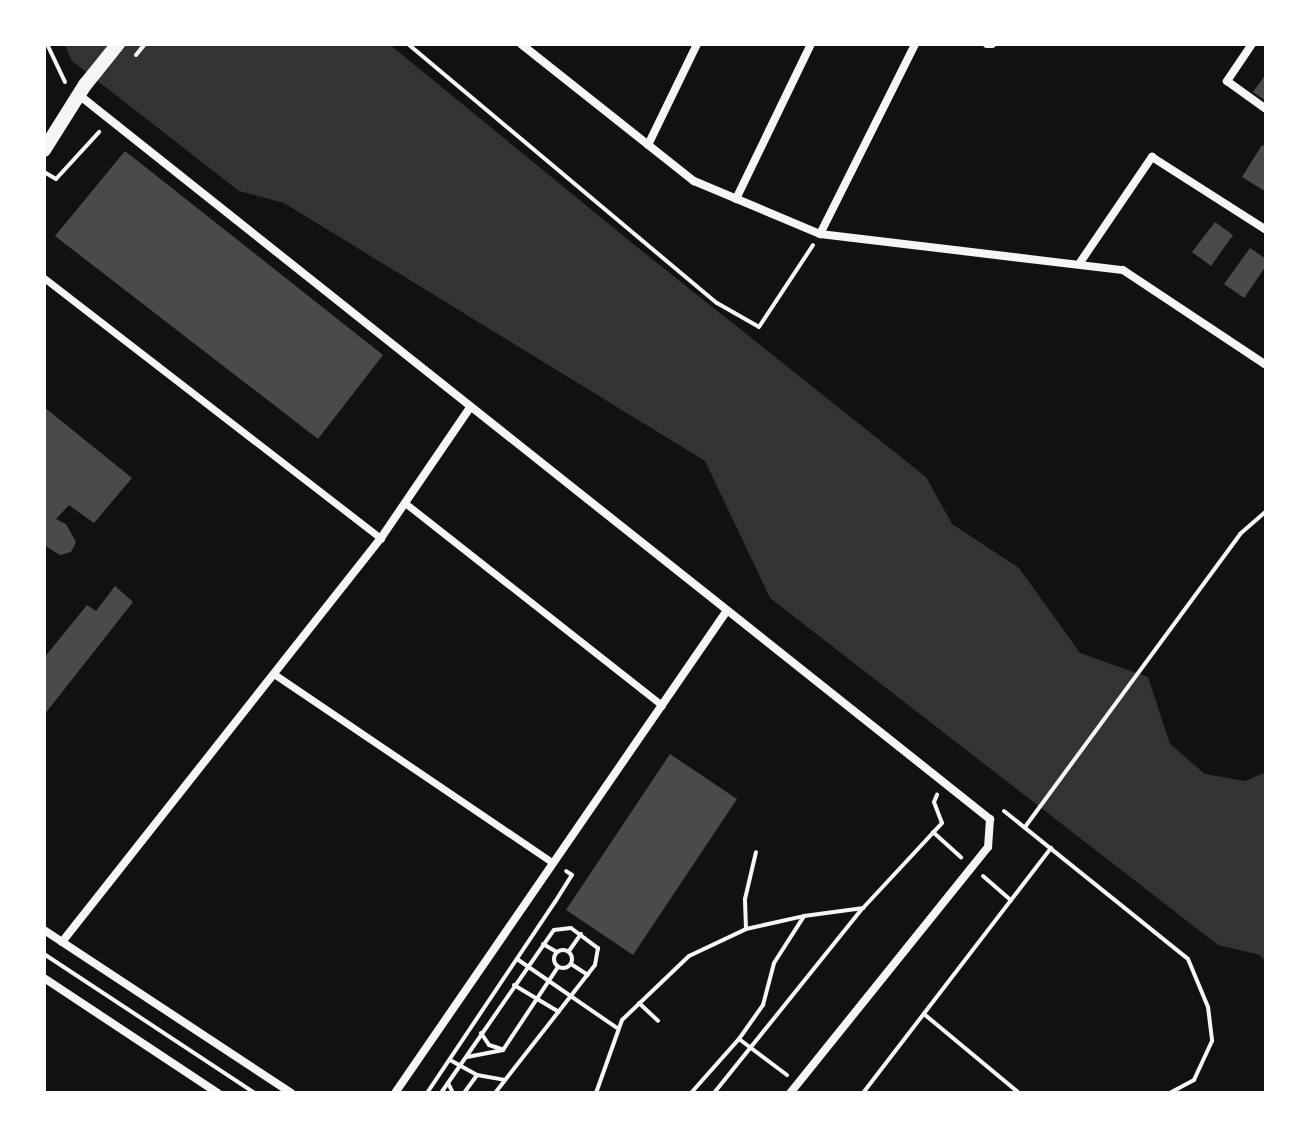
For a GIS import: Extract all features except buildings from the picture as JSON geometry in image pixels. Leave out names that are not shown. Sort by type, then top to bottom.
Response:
[{"type":"street","points":[[44,150],[82,90],[118,44]]},
{"type":"street","points":[[521,44],[694,181],[820,234],[1123,270],[1266,365]]},
{"type":"street","points":[[648,145],[697,44]]},
{"type":"street","points":[[736,199],[811,44]]},
{"type":"street","points":[[820,234],[915,44]]},
{"type":"street","points":[[1252,44],[1227,81],[1266,109]]},
{"type":"street","points":[[82,90],[111,121],[469,409],[990,819],[988,847],[790,1093]]},
{"type":"street","points":[[1079,264],[1152,157],[1266,230]]},
{"type":"street","points":[[44,278],[381,538]]},
{"type":"street","points":[[62,942],[381,538],[469,409]]},
{"type":"street","points":[[405,503],[662,705]]},
{"type":"street","points":[[395,1093],[726,612]]},
{"type":"street","points":[[274,674],[552,862]]},
{"type":"street","points":[[44,930],[291,1093]]},
{"type":"street","points":[[44,978],[218,1093]]},
{"type":"path","points":[[47,44],[66,84],[58,94]]},
{"type":"path","points":[[408,44],[717,303],[759,327],[820,234]]},
{"type":"path","points":[[44,172],[56,179],[111,121]]},
{"type":"path","points":[[1025,827],[1240,534],[1266,511]]},
{"type":"path","points":[[714,1093],[863,908],[942,823],[934,802],[944,784]]},
{"type":"path","points":[[863,1093],[1051,848],[1188,959],[1208,1007],[1212,1041],[1194,1080],[1170,1093]]},
{"type":"path","points":[[746,929],[745,899],[756,852]]},
{"type":"path","points":[[427,1093],[572,875],[552,862]]},
{"type":"path","points":[[596,1093],[618,1029],[639,1003],[689,956],[746,929],[804,916],[863,908]]},
{"type":"path","points":[[691,1093],[739,1039],[763,1005],[774,963],[804,916]]},
{"type":"path","points":[[441,1093],[526,966],[554,930],[571,928],[598,948],[595,965],[495,1093]]},
{"type":"path","points":[[581,934],[569,951],[571,964],[588,975]]},
{"type":"path","points":[[543,944],[557,952],[569,951]]},
{"type":"path","points":[[557,952],[554,960],[558,967],[565,969],[571,964]]},
{"type":"path","points":[[58,987],[79,953]]},
{"type":"path","points":[[44,954],[255,1093]]},
{"type":"path","points":[[517,959],[618,1029]]},
{"type":"path","points":[[465,1058],[503,1050],[558,967]]},
{"type":"path","points":[[514,985],[559,1012]]},
{"type":"path","points":[[639,1003],[658,1021]]},
{"type":"path","points":[[924,1014],[1019,1093]]},
{"type":"path","points":[[481,1033],[489,1045],[503,1050]]},
{"type":"path","points":[[739,1039],[798,1083]]},
{"type":"path","points":[[726,1043],[732,1046]]},
{"type":"path","points":[[450,1060],[477,1075],[505,1080]]},
{"type":"path","points":[[464,1093],[477,1075]]},
{"type":"path","points":[[448,1083],[453,1093]]},
{"type":"shaded area","points":[[64,44],[389,44],[926,477],[952,524],[1019,568],[1080,653],[1148,677],[1170,744],[1205,774],[1245,781],[1266,772],[1266,963],[1260,955],[1218,945],[770,598],[705,461],[284,203],[239,191],[72,61]]}]
